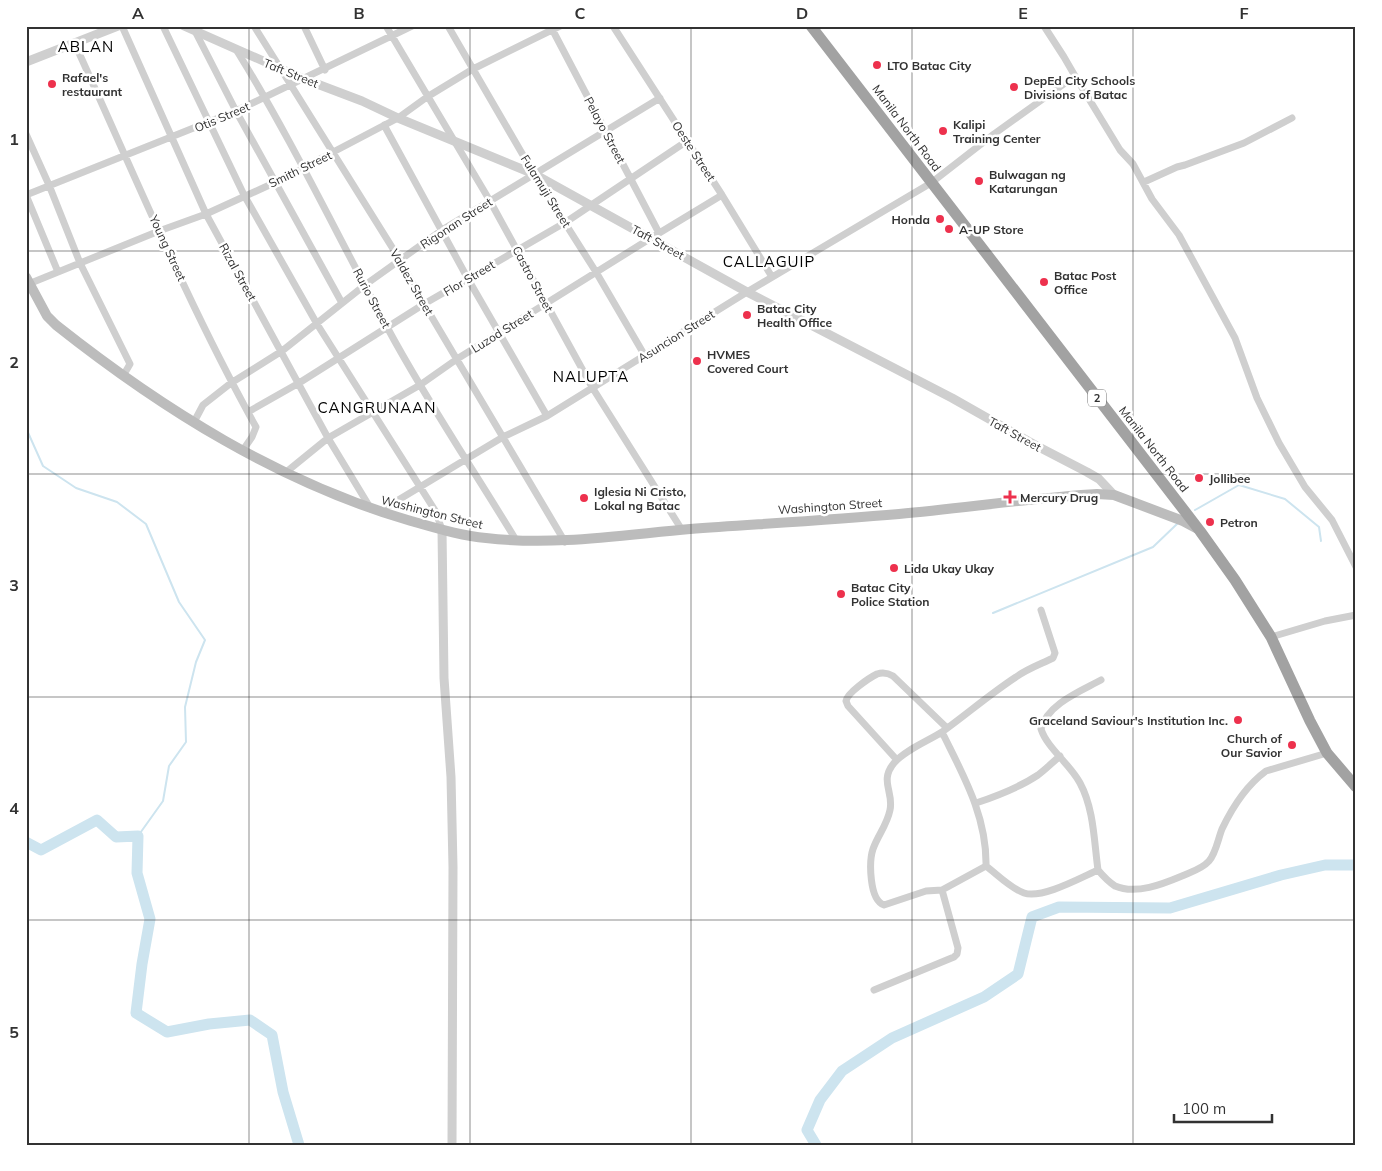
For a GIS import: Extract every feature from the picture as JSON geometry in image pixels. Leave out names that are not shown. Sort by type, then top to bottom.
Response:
[{"type":"highway","name":"Manila North Road","points":[[811,26],[1200,531],[1235,580],[1271,637],[1310,722],[1327,753],[1356,788]]},
{"type":"main road","name":"Washington Street","points":[[27,282],[47,316],[60,328],[123,376],[194,422],[285,473],[333,494],[375,510],[442,530],[485,538],[565,542],[682,530],[898,514],[1080,495],[1114,495],[1183,521],[1200,531]]},
{"type":"street","points":[[26,62],[118,26]]},
{"type":"street","name":"Rizal Street","points":[[122,26],[206,214],[328,438],[375,510]]},
{"type":"street","points":[[163,26],[244,195],[317,324],[372,414],[436,512],[442,530],[444,678],[451,777],[453,867],[452,1145]]},
{"type":"street","name":"Taft Street","points":[[184,26],[237,51],[362,101],[398,118],[534,174],[590,206],[655,235],[747,292],[952,398],[1087,472],[1098,479],[1114,495]]},
{"type":"street","name":"Valdez Street","points":[[254,26],[400,260],[424,304],[565,542]]},
{"type":"street","points":[[304,26],[324,70]]},
{"type":"street","name":"Castro Street","points":[[386,26],[490,201],[592,388],[682,530]]},
{"type":"street","name":"Otis Street","points":[[26,195],[236,111],[412,26]]},
{"type":"street","name":"Fulamuji Street","points":[[448,26],[534,174],[566,222],[645,356]]},
{"type":"street","name":"Oeste Street","points":[[613,26],[722,195],[772,277]]},
{"type":"street","points":[[1044,26],[1120,150],[1133,164],[1159,208],[1179,235],[1235,338],[1257,398],[1279,443],[1305,487],[1332,520],[1356,567]]},
{"type":"street","name":"Smith Street","points":[[27,282],[58,272],[206,214],[276,182],[384,126],[474,69],[554,27]]},
{"type":"street","name":"Pelayo Street","points":[[554,27],[631,179],[655,235]]},
{"type":"street","points":[[196,33],[236,111],[342,303]]},
{"type":"street","name":"Young Street","points":[[74,42],[159,231],[231,383],[256,427],[243,450]]},
{"type":"street","name":"Rurio Street","points":[[237,51],[266,97],[387,327],[420,385],[516,540]]},
{"type":"street","name":"Asuncion Street","points":[[375,510],[419,487],[503,437],[548,416],[747,292],[931,183],[994,134],[1075,76]]},
{"type":"street","name":"Rigonan Street","points":[[194,422],[203,405],[231,383],[282,351],[365,285],[442,230],[660,98]]},
{"type":"street","points":[[1144,182],[1177,167],[1244,143],[1292,118]]},
{"type":"street","points":[[384,126],[468,279],[548,416]]},
{"type":"street","points":[[26,134],[49,185],[80,263],[130,364],[123,376]]},
{"type":"street","name":"Flor Street","points":[[248,412],[299,383],[424,304],[566,222],[687,141]]},
{"type":"street","points":[[26,195],[58,272]]},
{"type":"street","name":"Luzod Street","points":[[285,473],[328,438],[420,385],[457,359],[722,195]]},
{"type":"street","points":[[986,866],[942,890],[926,891],[884,905],[880,904],[875,896],[871,878],[872,850],[886,826],[891,808],[887,777],[897,760],[944,730],[1018,675],[1053,658],[1054,653],[1041,610]]},
{"type":"street","points":[[1271,637],[1325,621],[1356,615]]},
{"type":"street","points":[[897,760],[848,706],[846,701],[849,694],[877,674],[884,673],[893,676],[944,730],[976,803],[986,846],[986,866]]},
{"type":"street","points":[[1101,680],[1058,706],[1045,720],[1041,729],[1043,735],[1081,784],[1090,808],[1098,870],[1115,886],[1143,889],[1166,883],[1200,868],[1211,858],[1223,827],[1247,788],[1258,777],[1266,771],[1327,753]]},
{"type":"street","points":[[976,803],[996,796],[1031,779],[1060,756]]},
{"type":"street","points":[[986,866],[1014,888],[1026,894],[1038,895],[1098,870]]},
{"type":"street","points":[[874,990],[954,957],[957,954],[958,948],[942,890]]},
{"type":"waterway","points":[[26,428],[43,466],[76,488],[117,502],[146,524],[179,602],[205,640],[196,662],[185,707],[186,742],[169,766],[163,801],[138,836]]},
{"type":"waterway","points":[[1195,510],[1239,485],[1285,499],[1319,527],[1321,541]]},
{"type":"waterway","points":[[993,613],[1153,547],[1177,524]]},
{"type":"waterway","points":[[26,842],[41,850],[97,820],[116,837],[138,836],[137,873],[150,919],[136,1013],[167,1032],[209,1024],[250,1020],[272,1035],[283,1092],[299,1145]]},
{"type":"waterway","points":[[816,1145],[807,1130],[820,1100],[842,1071],[892,1038],[984,997],[1018,974],[1032,917],[1059,907],[1170,908],[1281,875],[1325,865],[1356,865]]},
{"type":"place","name":"LTO Batac City","points":[[877,65]]},
{"type":"place","name":"Rafael's restaurant","points":[[52,84]]},
{"type":"place","name":"DepEd City Schools Divisions of Batac","points":[[1014,87]]},
{"type":"place","name":"Kalipi Training Center","points":[[943,131]]},
{"type":"place","name":"Bulwagan ng Katarungan","points":[[979,181]]},
{"type":"place","name":"Honda","points":[[940,219]]},
{"type":"place","name":"A-UP Store","points":[[949,229]]},
{"type":"place","name":"Batac Post Office","points":[[1044,282]]},
{"type":"place","name":"Batac City Health Office","points":[[747,315]]},
{"type":"place","name":"HVMES Covered Court","points":[[697,361]]},
{"type":"place","name":"Jollibee","points":[[1199,478]]},
{"type":"place","name":"Mercury Drug","points":[[1010,497]]},
{"type":"place","name":"Iglesia Ni Cristo, Lokal ng Batac","points":[[584,498]]},
{"type":"place","name":"Petron","points":[[1210,522]]},
{"type":"place","name":"Lida Ukay Ukay","points":[[894,568]]},
{"type":"place","name":"Batac City Police Station","points":[[841,594]]},
{"type":"place","name":"Graceland Saviour's Institution Inc.","points":[[1238,720]]},
{"type":"place","name":"Church of Our Savior","points":[[1292,745]]},
{"type":"district","name":"ABLAN","points":[[86,46]]},
{"type":"district","name":"CALLAGUIP","points":[[769,261]]},
{"type":"district","name":"NALUPTA","points":[[591,376]]},
{"type":"district","name":"CANGRUNAAN","points":[[377,407]]}]
